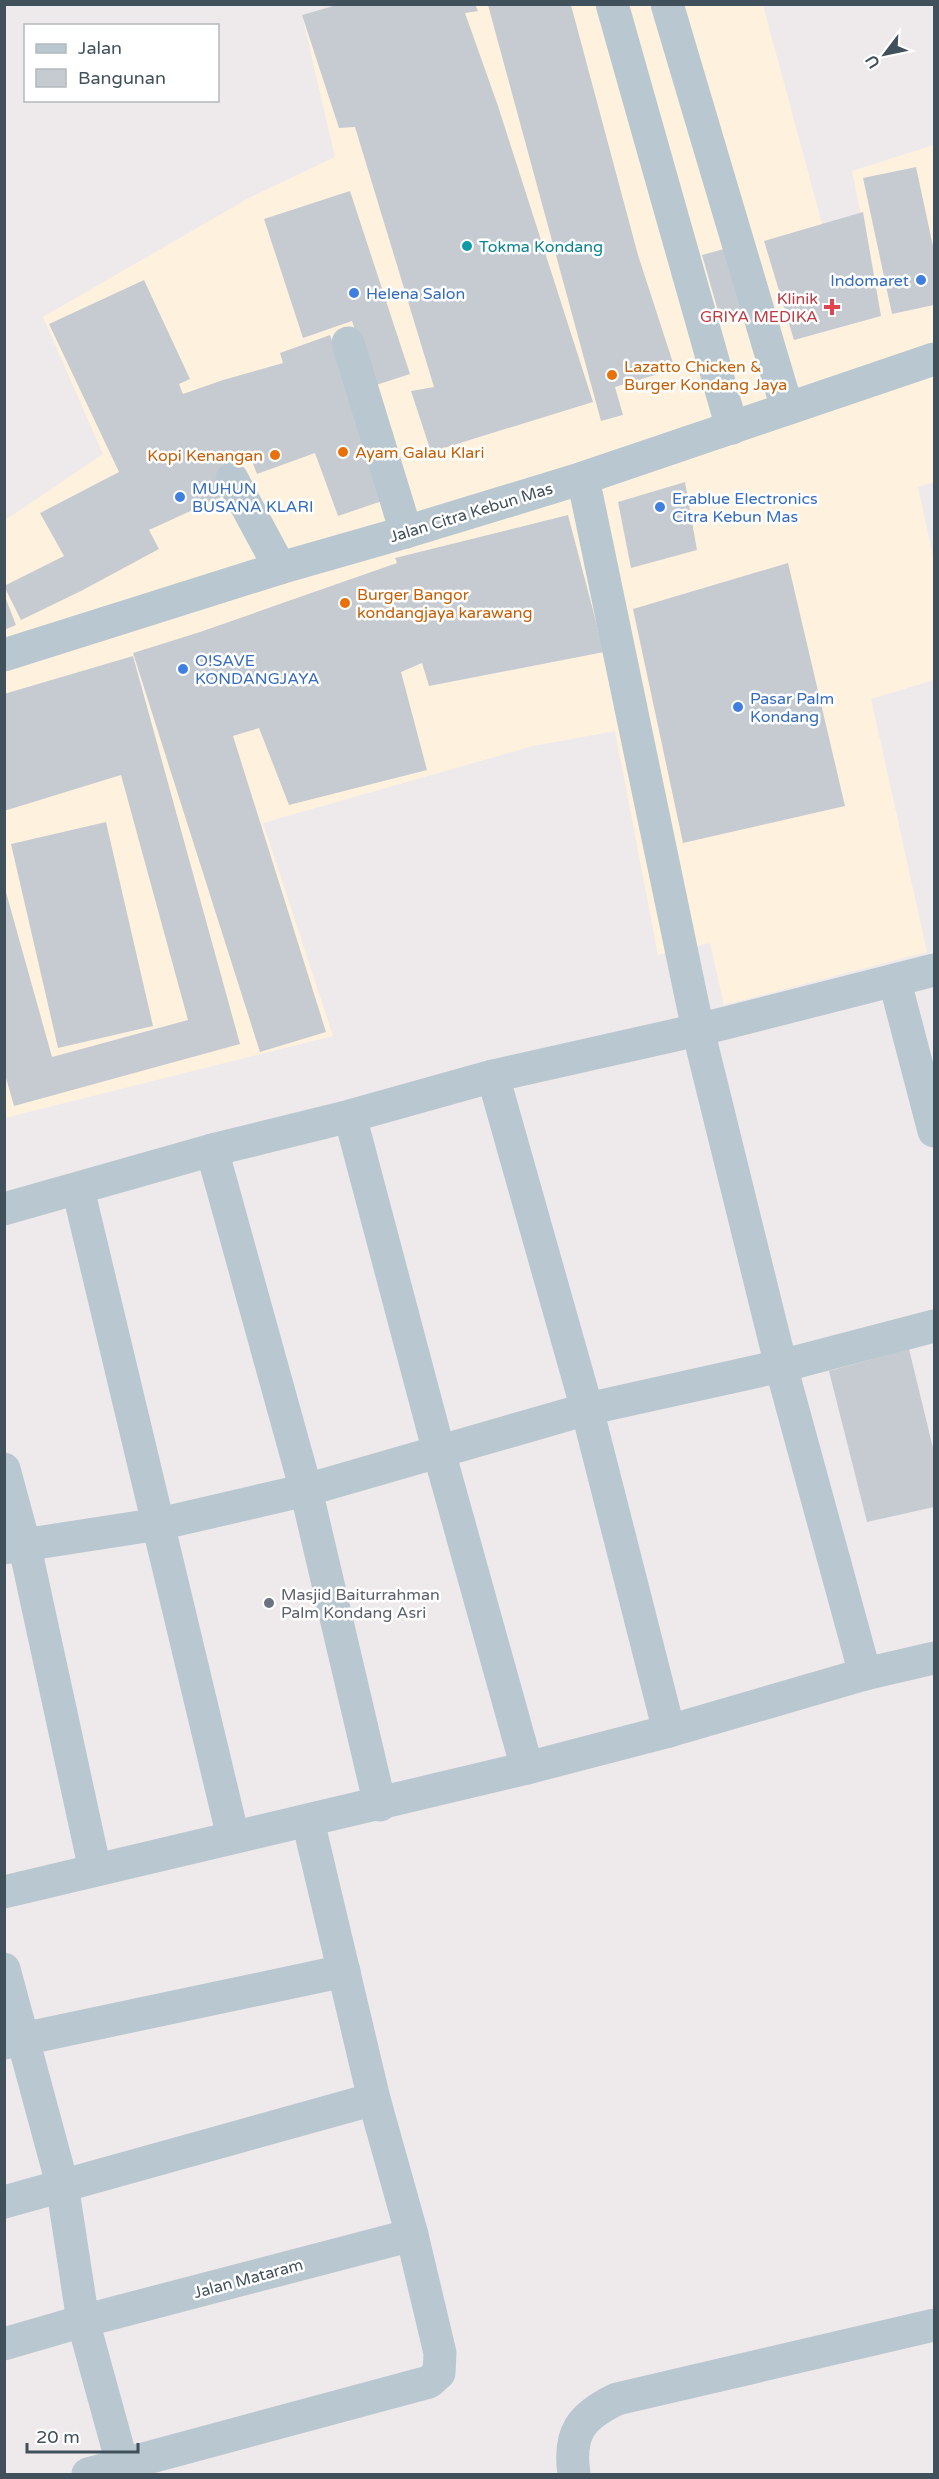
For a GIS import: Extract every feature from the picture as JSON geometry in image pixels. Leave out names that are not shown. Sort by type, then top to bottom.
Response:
[{"type":"street","points":[[612,4],[732,428]]},
{"type":"street","points":[[667,4],[787,408]]},
{"type":"street","points":[[348,344],[406,532]]},
{"type":"street","name":"Jalan Citra Kebun Mas","points":[[4,655],[279,567],[406,532],[584,478],[934,359]]},
{"type":"street","points":[[584,478],[698,1030],[781,1366],[865,1674]]},
{"type":"street","points":[[232,479],[279,567]]},
{"type":"street","points":[[4,1209],[212,1150],[350,1116],[493,1076],[698,1030],[895,982],[934,970]]},
{"type":"street","points":[[895,982],[934,1131]]},
{"type":"street","points":[[493,1076],[587,1409],[669,1731]]},
{"type":"street","points":[[350,1116],[439,1452],[527,1768]]},
{"type":"street","points":[[212,1150],[306,1490],[380,1805]]},
{"type":"street","points":[[78,1189],[233,1837]]},
{"type":"street","points":[[14,1546],[159,1524],[306,1490],[587,1409],[781,1366],[934,1326]]},
{"type":"street","points":[[4,1469],[14,1546],[95,1870]]},
{"type":"street","points":[[4,1892],[233,1837],[380,1805],[669,1731],[865,1674],[934,1658]]},
{"type":"street","points":[[88,2475],[124,2470],[429,2382],[439,2373],[440,2353],[412,2235],[374,2099],[308,1821]]},
{"type":"street","points":[[4,1969],[13,2041],[62,2184],[83,2320],[124,2470]]},
{"type":"street","points":[[13,2041],[344,1971]]},
{"type":"street","points":[[4,2202],[374,2099]]},
{"type":"street","name":"Jalan Mataram","points":[[4,2344],[83,2320],[412,2235]]},
{"type":"street","points":[[574,2475],[574,2446],[579,2427],[594,2410],[616,2399],[934,2325]]},
{"type":"shaded area","points":[[340,4],[763,5],[822,224],[765,241],[794,340],[881,316],[852,171],[934,145],[934,482],[918,487],[934,561],[934,680],[871,699],[927,952],[724,1005],[710,943],[658,955],[615,731],[533,746],[263,823],[333,1036],[5,1118],[4,521],[103,454],[43,317],[249,198],[335,157],[302,15]]},
{"type":"building","name":"Tokma Kondang","points":[[340,4],[475,4],[478,11],[465,13],[498,106],[593,402],[431,452],[411,391],[434,387],[355,127],[339,128],[302,15]]},
{"type":"building","points":[[488,5],[571,5],[638,255],[675,369],[615,387],[623,415],[601,421]]},
{"type":"building","points":[[916,167],[934,251],[934,305],[892,314],[863,178]]},
{"type":"building","points":[[350,191],[410,374],[373,386],[352,321],[303,338],[264,219]]},
{"type":"building","points":[[863,212],[881,316],[794,340],[764,241]]},
{"type":"building","points":[[731,247],[749,309],[720,318],[702,255]]},
{"type":"building","points":[[144,280],[190,379],[179,384],[183,394],[283,363],[280,353],[330,335],[388,499],[338,516],[315,453],[257,474],[251,459],[219,470],[230,493],[149,530],[159,549],[21,620],[4,586],[64,556],[40,513],[119,472],[49,324]]},
{"type":"building","points":[[685,482],[697,550],[631,568],[618,502]]},
{"type":"building","points":[[568,515],[604,652],[429,686],[422,663],[401,672],[427,770],[289,805],[259,728],[233,736],[326,1032],[260,1052],[133,653],[397,563],[395,558]]},
{"type":"building","name":"Pasar Palm Kondang","points":[[788,563],[845,806],[683,843],[633,609]]},
{"type":"building","points":[[4,594],[16,625],[4,630]]},
{"type":"building","points":[[133,656],[240,1044],[14,1106],[4,1071],[4,885],[52,1057],[188,1020],[121,775],[4,811],[4,694]]},
{"type":"building","points":[[106,822],[153,1026],[58,1048],[11,844]]},
{"type":"building","points":[[909,1349],[934,1452],[934,1507],[867,1522],[829,1371]]},
{"type":"place","name":"Tokma Kondang","points":[[467,246]]},
{"type":"place","name":"Indomaret","points":[[921,280]]},
{"type":"place","name":"Helena Salon","points":[[354,293]]},
{"type":"place","name":"Klinik GRIYA MEDIKA","points":[[832,307]]},
{"type":"place","name":"Lazatto Chicken & Burger Kondang Jaya","points":[[612,375]]},
{"type":"place","name":"Ayam Galau Klari","points":[[343,452]]},
{"type":"place","name":"Kopi Kenangan","points":[[275,455]]},
{"type":"place","name":"MUHUN BUSANA KLARI","points":[[180,497]]},
{"type":"place","name":"Erablue Electronics Citra Kebun Mas","points":[[660,507]]},
{"type":"place","name":"Burger Bangor kondangjaya karawang","points":[[345,603]]},
{"type":"place","name":"O!SAVE KONDANGJAYA","points":[[183,669]]},
{"type":"place","name":"Pasar Palm Kondang","points":[[738,707]]},
{"type":"place","name":"Masjid Baiturrahman Palm Kondang Asri","points":[[269,1603]]}]
